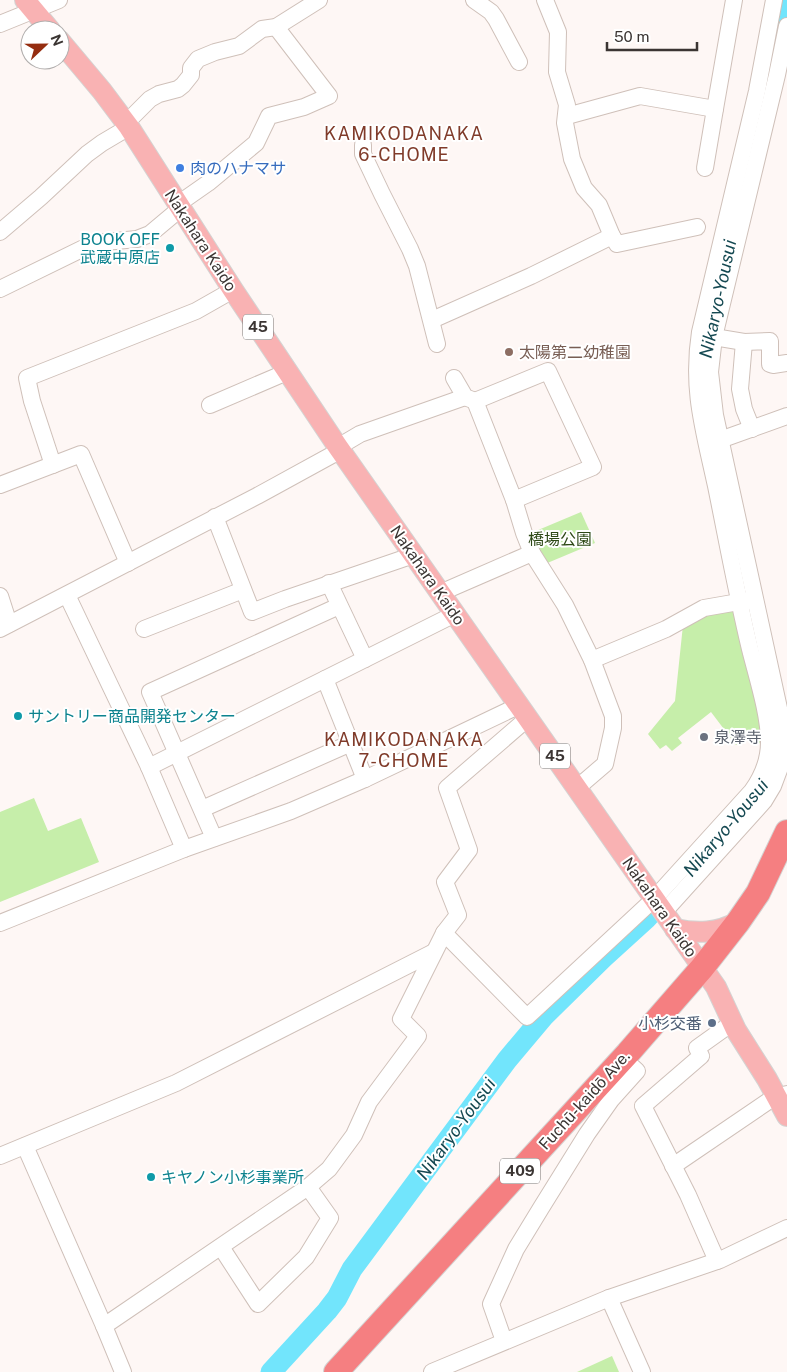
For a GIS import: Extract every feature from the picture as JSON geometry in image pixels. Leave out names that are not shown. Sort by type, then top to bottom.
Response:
[{"type":"highway","name":"Fuchū-kaidō Ave.","points":[[336,1372],[623,1058],[702,968],[758,893],[787,832]]},
{"type":"main road","points":[[29,5],[42,20]]},
{"type":"main road","name":"Nakahara Kaido","points":[[70,53],[127,125],[287,372],[716,987],[732,1023],[783,1096],[787,1116]]},
{"type":"main road","points":[[675,929],[690,932],[710,932],[727,928],[738,922]]},
{"type":"street","points":[[0,24],[29,5],[59,0]]},
{"type":"street","points":[[0,232],[87,154],[127,125],[150,99],[159,94],[178,89],[183,85],[191,75],[191,68],[198,59],[215,52],[239,46],[262,29],[276,26],[319,0]]},
{"type":"street","points":[[474,0],[491,12],[519,62]]},
{"type":"street","points":[[546,0],[558,32],[557,72],[567,105],[565,124],[572,158],[584,188],[599,205],[617,244],[697,227]]},
{"type":"street","points":[[705,168],[734,0]]},
{"type":"street","points":[[658,906],[752,791],[764,771],[769,751],[767,723],[700,418],[696,380],[697,349],[757,91],[774,0]]},
{"type":"street","points":[[0,289],[94,243],[137,239],[150,234],[180,206],[256,143],[269,116],[304,107],[329,96],[276,26]]},
{"type":"street","points":[[444,933],[527,1017],[658,906],[764,801],[778,777],[782,762],[784,737],[782,722],[720,440],[710,383],[714,337],[787,26]]},
{"type":"street","points":[[567,116],[640,96],[715,109]]},
{"type":"street","points":[[364,146],[363,154],[417,266],[437,344]]},
{"type":"street","points":[[432,320],[531,276],[612,236]]},
{"type":"street","points":[[53,465],[32,402],[28,378],[196,311],[233,290]]},
{"type":"street","points":[[714,337],[744,342],[770,341],[770,364],[787,363]]},
{"type":"street","points":[[744,342],[740,389],[744,409],[752,429]]},
{"type":"street","points":[[0,596],[4,626],[302,473],[360,434],[470,399],[548,371],[594,466],[514,500]]},
{"type":"street","points":[[210,405],[287,372]]},
{"type":"street","points":[[454,378],[470,399],[514,500],[532,553],[565,605],[592,660],[613,716],[613,728],[604,764],[577,788]]},
{"type":"street","points":[[720,440],[787,416]]},
{"type":"street","points":[[0,485],[82,454],[128,563]]},
{"type":"street","points":[[215,517],[252,612],[328,583],[405,558],[412,552]]},
{"type":"street","points":[[440,593],[532,553]]},
{"type":"street","points":[[328,583],[365,659]]},
{"type":"street","points":[[144,629],[243,590]]},
{"type":"street","points":[[67,595],[149,767],[184,849]]},
{"type":"street","points":[[592,660],[666,629],[704,608],[756,599]]},
{"type":"street","points":[[214,838],[150,692],[339,606]]},
{"type":"street","points":[[149,767],[455,614]]},
{"type":"street","points":[[325,679],[366,779]]},
{"type":"street","points":[[0,923],[184,849],[291,811],[524,712]]},
{"type":"street","points":[[104,1326],[308,1187],[329,1169],[354,1135],[369,1102],[418,1036],[400,1019],[444,933],[458,915],[445,882],[469,850],[447,788],[524,712]]},
{"type":"street","points":[[202,809],[351,744]]},
{"type":"street","points":[[0,1156],[176,1082],[434,952]]},
{"type":"street","points":[[717,1261],[688,1195],[643,1106],[701,1056],[696,1048],[732,1023]]},
{"type":"street","points":[[504,1341],[491,1304],[516,1248],[587,1134],[611,1100],[636,1071],[623,1058]]},
{"type":"street","points":[[673,1166],[770,1100],[783,1096]]},
{"type":"street","points":[[25,1146],[123,1372]]},
{"type":"street","points":[[221,1246],[258,1304],[306,1257],[330,1218],[308,1187]]},
{"type":"street","points":[[432,1372],[452,1368],[504,1341],[609,1298],[717,1261],[787,1228]]},
{"type":"street","points":[[609,1298],[642,1372]]},
{"type":"green space","name":"橋場公園","points":[[581,512],[595,543],[545,564],[531,533]]},
{"type":"green space","points":[[733,607],[763,731],[763,747],[751,733],[736,745],[711,712],[678,738],[682,743],[672,751],[666,745],[660,749],[648,734],[675,701],[683,625],[694,617]]},
{"type":"green space","points":[[34,798],[48,831],[81,818],[99,862],[0,902],[0,812]]},
{"type":"green space","points":[[612,1356],[619,1372],[577,1372]]},
{"type":"waterway","name":"Nikaryo-Yousui","points":[[765,91],[783,0]]},
{"type":"waterway","name":"Nikaryo-Yousui","points":[[271,1372],[337,1298],[352,1269],[507,1060],[544,1016],[647,918],[671,892]]},
{"type":"place","name":"肉のハナマサ","points":[[180,168]]},
{"type":"place","name":"BOOK OFF 武蔵中原店","points":[[170,248]]},
{"type":"place","name":"太陽第二幼稚園","points":[[509,352]]},
{"type":"place","name":"サントリー商品開発センター","points":[[18,716]]},
{"type":"place","name":"泉澤寺","points":[[704,737]]},
{"type":"place","name":"小杉交番","points":[[712,1023]]},
{"type":"place","name":"キヤノン小杉事業所","points":[[151,1177]]},
{"type":"district","name":"KAMIKODANAKA 6-CHOME","points":[[404,144]]},
{"type":"district","name":"KAMIKODANAKA 7-CHOME","points":[[404,750]]}]
